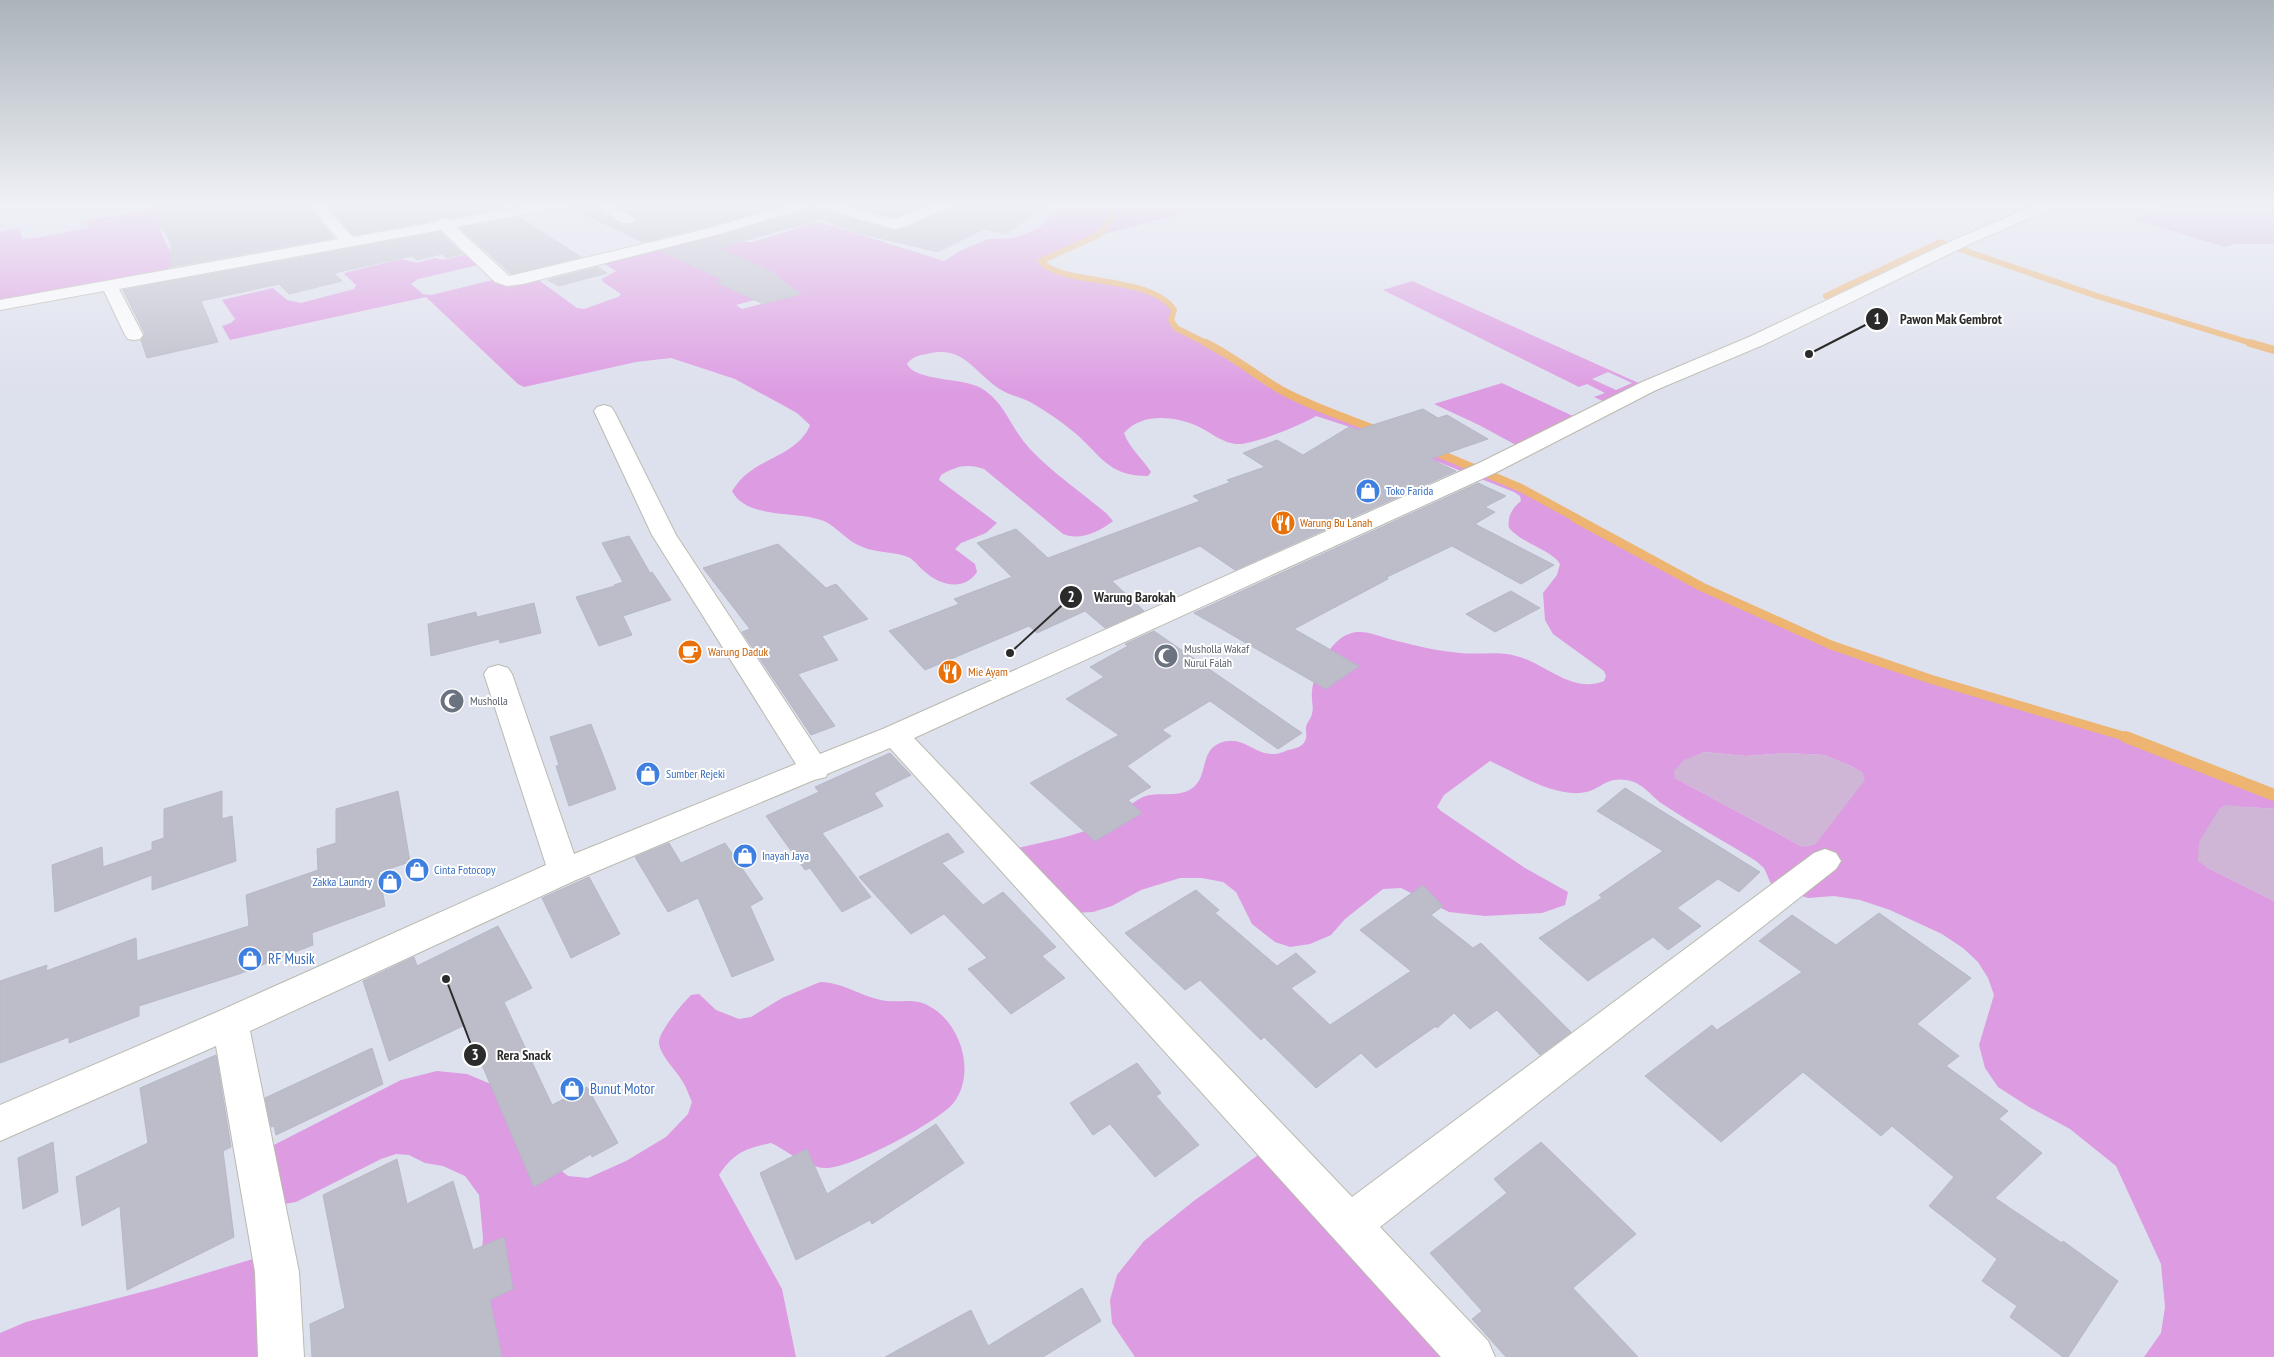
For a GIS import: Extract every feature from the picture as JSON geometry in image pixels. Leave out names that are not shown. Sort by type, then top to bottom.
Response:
[{"type":"street","points":[[0,304],[207,267]]},
{"type":"street","points":[[490,267],[507,281],[567,267]]},
{"type":"street","points":[[0,1124],[230,1023],[564,871],[895,736],[1480,471],[1642,390],[1756,341],[1909,267]]},
{"type":"street","points":[[108,285],[134,334]]},
{"type":"street","points":[[604,411],[664,535],[815,770]]},
{"type":"street","points":[[498,674],[564,871]]},
{"type":"street","points":[[895,736],[1472,1357]]},
{"type":"street","points":[[1350,1224],[1825,860]]},
{"type":"street","points":[[230,1023],[276,1272],[282,1357]]},
{"type":"shaded area","points":[[0,267],[170,267],[154,274],[0,302]]},
{"type":"shaded area","points":[[367,267],[468,267],[418,279],[411,284],[423,294],[431,295],[501,278],[533,276],[577,308],[584,309],[618,297],[621,294],[603,282],[602,279],[616,271],[610,267],[745,267],[719,276],[725,279],[717,282],[731,289],[776,274],[762,267],[1049,267],[1080,276],[1132,286],[1169,302],[1173,306],[1171,320],[1176,328],[1227,353],[1279,389],[1308,404],[1406,440],[1503,480],[1578,518],[1641,555],[1702,587],[1831,645],[1930,679],[2136,740],[2274,795],[2274,809],[2248,807],[2198,860],[2208,868],[2274,901],[2274,1357],[2144,1357],[2161,1333],[2165,1307],[2161,1264],[2116,1166],[2070,1129],[2029,1107],[1998,1087],[1985,1068],[1979,1045],[1994,995],[1988,978],[1978,962],[1963,948],[1942,934],[1890,910],[1860,900],[1834,896],[1808,898],[1772,886],[1764,868],[1756,861],[1675,812],[1634,782],[1624,780],[1610,781],[1588,792],[1568,793],[1545,787],[1490,761],[1444,795],[1437,807],[1525,868],[1568,892],[1565,905],[1542,913],[1485,916],[1449,912],[1401,888],[1383,889],[1345,919],[1331,935],[1310,944],[1290,947],[1275,942],[1252,924],[1236,892],[1223,882],[1202,878],[1180,878],[1141,890],[1112,906],[1093,912],[1074,913],[1004,852],[1066,837],[1090,829],[1107,821],[1132,803],[1149,795],[1186,792],[1197,784],[1209,752],[1220,743],[1235,741],[1260,751],[1274,754],[1300,746],[1306,739],[1306,726],[1313,708],[1313,685],[1319,667],[1330,650],[1342,637],[1355,632],[1367,633],[1436,650],[1516,656],[1570,681],[1592,684],[1604,681],[1606,676],[1604,671],[1553,634],[1545,620],[1543,593],[1557,575],[1560,564],[1551,555],[1522,539],[1509,528],[1511,513],[1521,501],[1520,496],[1514,492],[1350,427],[1316,416],[1279,433],[1241,444],[1228,442],[1186,422],[1167,418],[1148,419],[1139,422],[1124,433],[1129,444],[1151,472],[1148,476],[1134,475],[1112,467],[1061,422],[1032,403],[998,388],[958,356],[939,352],[924,354],[913,358],[907,364],[919,373],[971,384],[988,393],[996,400],[1032,451],[1113,521],[1102,529],[1089,534],[1069,536],[1063,534],[984,469],[962,466],[951,469],[941,475],[939,480],[997,523],[986,533],[961,543],[955,549],[975,564],[977,572],[965,582],[951,584],[944,583],[930,576],[910,558],[899,554],[871,550],[858,545],[824,521],[761,510],[739,500],[732,491],[741,479],[756,467],[783,453],[799,441],[810,425],[797,413],[735,379],[671,358],[636,362],[524,387],[518,384],[426,297],[230,340],[222,326],[231,323],[235,319],[222,300],[273,288],[287,300],[301,303],[354,289],[356,285],[344,274]],"holes":[[[795,289],[800,294],[742,309],[736,305]],[[1704,752],[1746,756],[1786,753],[1824,755],[1863,773],[1803,847],[1675,778]]]},
{"type":"shaded area","points":[[1895,267],[1921,267],[1742,350],[1516,445],[1434,404],[1502,383],[1575,417],[1605,402],[1594,397],[1605,393],[1587,384],[1579,387],[1383,290],[1412,281],[1643,385]],"holes":[[[1608,372],[1632,383],[1616,390],[1592,379]]]},
{"type":"shaded area","points":[[1704,752],[1746,756],[1786,753],[1825,755],[1863,773],[1865,780],[1815,845],[1803,847],[1675,778],[1674,771],[1684,760]]},
{"type":"shaded area","points":[[2225,805],[2274,809],[2274,901],[2208,868],[2198,861],[2199,842],[2219,809]]},
{"type":"shaded area","points":[[820,982],[844,987],[881,1000],[923,1003],[940,1013],[949,1023],[961,1048],[964,1076],[961,1089],[955,1101],[947,1109],[915,1131],[873,1153],[837,1166],[825,1168],[804,1162],[771,1143],[740,1153],[719,1175],[782,1289],[796,1357],[460,1357],[481,1266],[483,1237],[479,1195],[465,1176],[443,1166],[425,1163],[409,1155],[396,1154],[381,1159],[296,1202],[284,1204],[270,1147],[401,1080],[437,1071],[467,1074],[505,1090],[545,1158],[568,1176],[588,1178],[626,1161],[666,1137],[688,1114],[692,1102],[678,1074],[663,1055],[659,1039],[666,1026],[691,995],[699,994],[716,1010],[739,1019],[751,1017],[782,998]]},
{"type":"shaded area","points":[[1275,1143],[1468,1357],[1135,1357],[1112,1323],[1110,1300],[1117,1275],[1144,1241],[1195,1200]]},
{"type":"shaded area","points":[[256,1258],[281,1357],[0,1357],[0,1333],[26,1322],[157,1288]]},
{"type":"building","points":[[247,267],[360,267],[334,273],[342,281],[289,294],[279,284],[201,301],[218,342],[147,358],[141,340],[145,334],[123,290]]},
{"type":"building","points":[[504,267],[538,267],[511,274]]},
{"type":"building","points":[[597,267],[607,273],[559,286],[548,280]]},
{"type":"building","points":[[696,267],[762,267],[801,294],[763,304],[716,282],[723,280]]},
{"type":"building","points":[[1423,409],[1438,418],[1447,415],[1488,439],[1430,459],[1456,471],[1235,570],[1200,546],[1112,581],[1144,611],[1105,628],[1085,611],[1037,633],[1029,626],[925,670],[889,631],[959,604],[954,599],[1012,577],[977,543],[1016,529],[1048,558],[1200,501],[1193,496],[1231,482],[1227,480],[1265,467],[1243,453],[1277,440],[1303,455],[1349,427],[1357,430]]},
{"type":"building","points":[[1478,483],[1506,496],[1485,507],[1495,512],[1475,524],[1554,565],[1521,584],[1452,546],[1387,577],[1388,579],[1294,629],[1359,666],[1326,689],[1194,613]]},
{"type":"building","points":[[629,536],[650,573],[652,572],[671,600],[623,616],[632,635],[599,646],[576,597],[623,582],[602,543]]},
{"type":"building","points":[[778,544],[826,588],[836,584],[868,619],[822,636],[838,660],[798,674],[835,726],[811,735],[742,632],[750,629],[703,568]]},
{"type":"building","points":[[1511,591],[1540,608],[1495,632],[1466,614]]},
{"type":"building","points":[[534,603],[541,633],[500,643],[499,639],[431,656],[428,624],[476,612],[477,617]]},
{"type":"building","points":[[1154,631],[1302,733],[1278,749],[1210,701],[1162,730],[1171,736],[1127,766],[1151,787],[1128,800],[1142,813],[1095,841],[1030,783],[1119,735],[1066,699],[1104,677],[1090,667],[1128,646],[1125,644]]},
{"type":"building","points":[[591,724],[616,789],[569,806],[556,766],[559,765],[550,737]]},
{"type":"building","points":[[890,753],[911,775],[874,793],[883,806],[822,833],[871,897],[842,912],[810,868],[805,870],[766,816],[819,792],[815,787]]},
{"type":"building","points":[[1625,788],[1760,872],[1739,892],[1718,879],[1677,908],[1701,926],[1668,950],[1653,937],[1588,981],[1539,938],[1602,898],[1599,895],[1663,851],[1597,811]]},
{"type":"building","points":[[222,791],[222,819],[232,816],[236,861],[152,890],[152,875],[55,912],[52,865],[102,847],[103,867],[152,850],[152,842],[164,838],[164,809]]},
{"type":"building","points":[[398,791],[410,862],[379,872],[385,906],[312,933],[313,945],[239,974],[139,1006],[139,1016],[69,1043],[69,1037],[0,1063],[0,981],[47,965],[46,971],[136,938],[137,961],[249,926],[246,895],[318,870],[317,849],[336,843],[336,809]]},
{"type":"building","points":[[948,833],[964,852],[942,863],[983,905],[1003,892],[1056,947],[1042,956],[1065,978],[1011,1014],[968,969],[987,958],[944,914],[911,934],[859,877]]},
{"type":"building","points":[[669,843],[681,863],[725,843],[763,899],[750,906],[774,960],[732,977],[698,898],[668,912],[635,857]]},
{"type":"building","points":[[589,877],[620,934],[571,958],[542,898]]},
{"type":"building","points":[[1423,885],[1443,906],[1431,915],[1473,948],[1481,943],[1571,1032],[1540,1055],[1497,1010],[1470,1029],[1454,1013],[1437,1028],[1436,1026],[1376,1068],[1361,1053],[1316,1088],[1264,1037],[1261,1040],[1200,980],[1185,990],[1125,933],[1196,890],[1219,910],[1215,913],[1277,966],[1296,953],[1316,972],[1291,988],[1330,1025],[1411,971],[1360,930]]},
{"type":"building","points":[[1879,913],[1971,978],[1917,1024],[1959,1056],[1946,1066],[2008,1111],[1999,1119],[2042,1153],[1995,1198],[2062,1243],[2063,1241],[2118,1281],[2068,1357],[2063,1357],[2010,1317],[2017,1306],[1982,1281],[1997,1259],[1929,1206],[1954,1177],[1892,1126],[1881,1136],[1803,1072],[1721,1142],[1645,1076],[1712,1025],[1717,1030],[1802,972],[1759,941],[1792,915],[1836,945]]},
{"type":"building","points":[[498,926],[532,988],[504,1002],[552,1105],[587,1087],[618,1143],[592,1157],[591,1154],[534,1187],[465,1025],[389,1061],[363,981],[414,957],[417,966]]},
{"type":"building","points":[[372,1048],[383,1084],[276,1135],[274,1126],[271,1127],[265,1098]]},
{"type":"building","points":[[216,1055],[231,1147],[223,1151],[234,1237],[127,1290],[120,1206],[82,1226],[76,1177],[148,1143],[140,1088]]},
{"type":"building","points":[[1137,1063],[1161,1093],[1156,1096],[1199,1145],[1155,1177],[1110,1124],[1093,1135],[1070,1103]]},
{"type":"building","points":[[936,1124],[964,1163],[872,1224],[870,1220],[796,1260],[760,1173],[807,1149],[827,1194]]},
{"type":"building","points":[[53,1142],[58,1192],[23,1209],[18,1158]]},
{"type":"building","points":[[1541,1142],[1636,1234],[1573,1288],[1638,1357],[1506,1357],[1472,1319],[1482,1311],[1430,1253],[1507,1193],[1494,1179]]},
{"type":"building","points":[[397,1159],[407,1204],[453,1181],[473,1250],[504,1237],[513,1289],[490,1300],[502,1357],[312,1357],[310,1324],[345,1308],[323,1195]]},
{"type":"building","points":[[1082,1288],[1101,1321],[1043,1357],[885,1357],[971,1310],[988,1346]]},
{"type":"waterway","points":[[1049,267],[1066,274],[1127,285],[1146,291],[1162,299],[1174,310],[1171,320],[1176,328],[1206,343]]},
{"type":"waterway","points":[[1826,296],[1887,267]]},
{"type":"waterway","points":[[2013,267],[2097,296],[2254,344]]},
{"type":"waterway","points":[[1206,343],[1281,390],[1329,412],[1380,431]]},
{"type":"waterway","points":[[2250,343],[2274,350]]},
{"type":"waterway","points":[[1431,450],[1521,488],[1578,519]]},
{"type":"waterway","points":[[1575,518],[1702,587],[1831,645],[1930,679],[2130,738]]},
{"type":"waterway","points":[[2126,737],[2274,795]]},
{"type":"place","name":"Pawon Mak Gembrot","points":[[1809,354]]},
{"type":"place","name":"Toko Farida","points":[[1368,491]]},
{"type":"place","name":"Warung Bu Lanah","points":[[1283,523]]},
{"type":"place","name":"Warung Daduk","points":[[690,652]]},
{"type":"place","name":"Warung Barokah","points":[[1010,653]]},
{"type":"place","name":"Musholla Wakaf Nurul Falah","points":[[1166,656]]},
{"type":"place","name":"Mie Ayam","points":[[950,672]]},
{"type":"place","name":"Musholla","points":[[452,701]]},
{"type":"place","name":"Sumber Rejeki","points":[[648,774]]},
{"type":"place","name":"Inayah Jaya","points":[[745,856]]},
{"type":"place","name":"Cinta Fotocopy","points":[[417,870]]},
{"type":"place","name":"Zakka Laundry","points":[[390,882]]},
{"type":"place","name":"RF Musik","points":[[250,959]]},
{"type":"place","name":"Rera Snack","points":[[446,979]]},
{"type":"place","name":"Bunut Motor","points":[[572,1089]]}]
